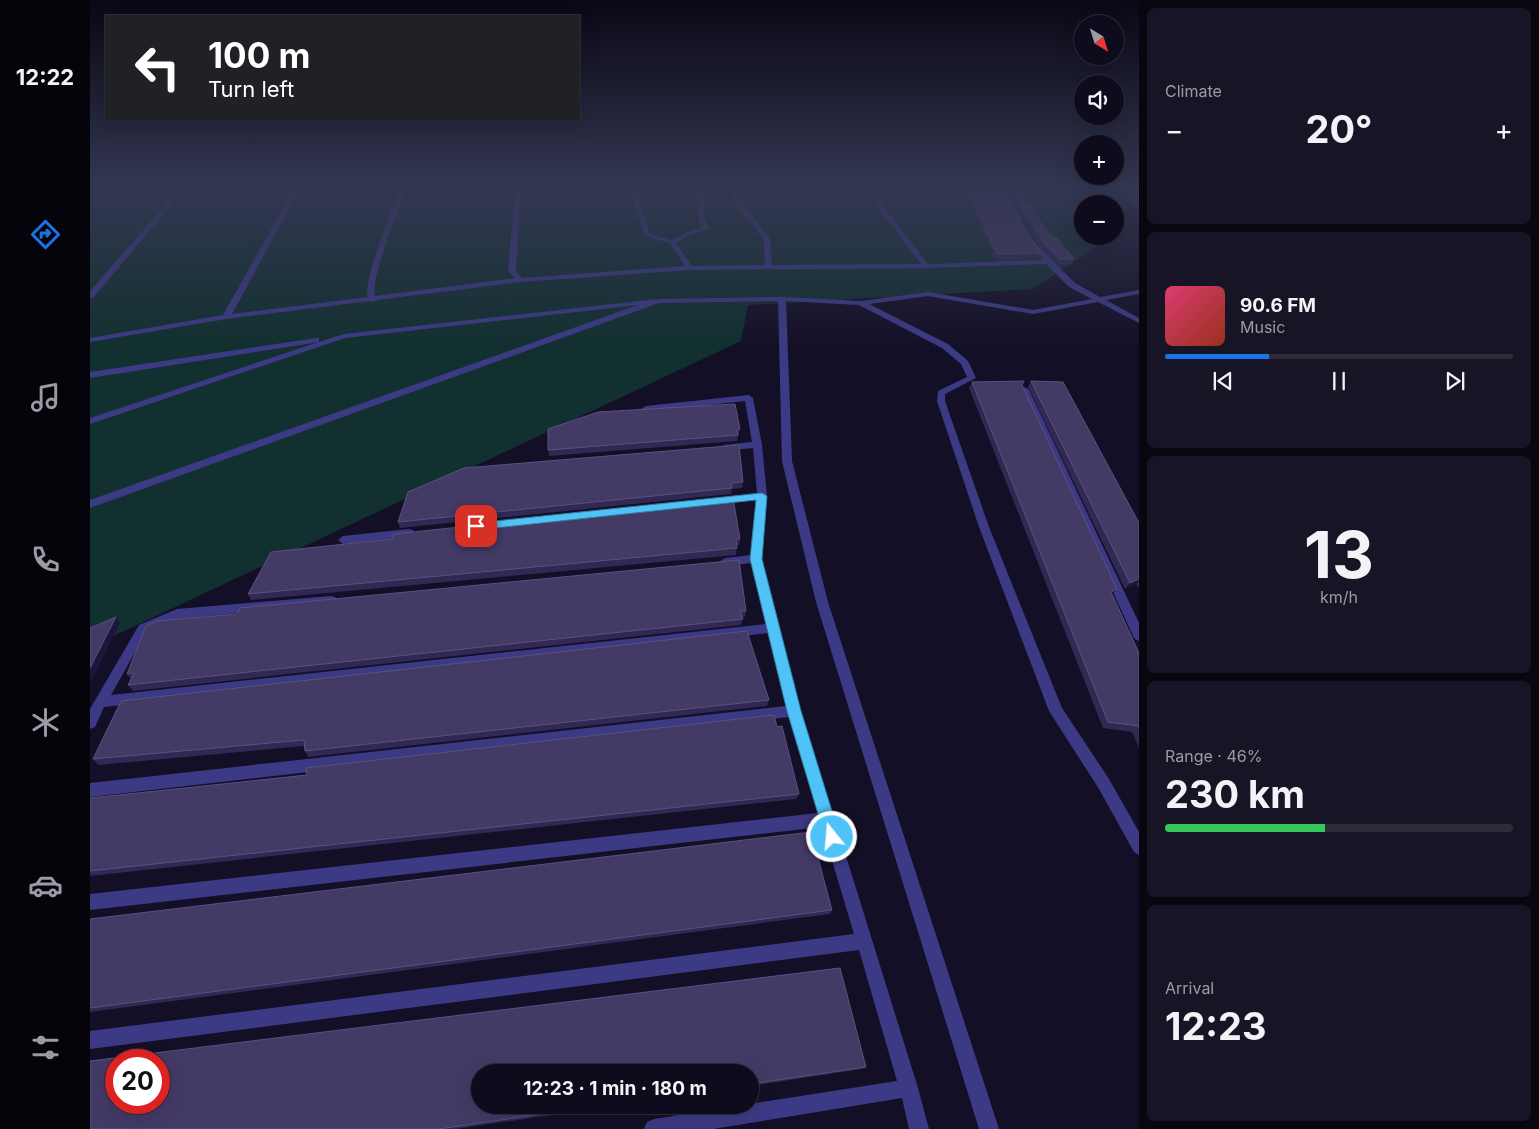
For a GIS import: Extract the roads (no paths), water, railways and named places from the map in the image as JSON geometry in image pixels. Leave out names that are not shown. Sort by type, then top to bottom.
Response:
[{"type":"lane","points":[[90,296],[136,242]]},
{"type":"lane","points":[[226,317],[267,242]]},
{"type":"lane","points":[[373,300],[370,293],[373,274],[384,242]]},
{"type":"lane","points":[[513,242],[512,271],[520,280]]},
{"type":"lane","points":[[672,242],[690,268]]},
{"type":"lane","points":[[767,242],[769,267]]},
{"type":"lane","points":[[908,242],[926,266]]},
{"type":"lane","points":[[1032,242],[1038,252],[1072,285],[1139,321]]},
{"type":"lane","points":[[90,340],[226,317],[520,280],[690,268],[926,266],[1048,262]]},
{"type":"lane","points":[[90,375],[344,336],[658,300],[782,299],[861,303],[928,294],[1033,312],[1139,292]]},
{"type":"lane","points":[[782,299],[787,461],[822,602],[989,1129]]},
{"type":"lane","points":[[90,504],[658,300]]},
{"type":"lane","points":[[861,303],[945,346],[965,363],[972,378],[941,393],[941,401],[984,527],[1056,711],[1104,784],[1139,847]]},
{"type":"lane","points":[[90,421],[344,336]]},
{"type":"lane","points":[[1025,390],[1139,636]]},
{"type":"lane","points":[[646,409],[750,398],[762,496],[756,559],[794,711],[909,1088],[919,1129]]},
{"type":"lane","points":[[709,449],[757,445]]},
{"type":"lane","points":[[703,502],[762,496]]},
{"type":"lane","points":[[342,540],[420,532]]},
{"type":"lane","points":[[717,563],[756,559]]},
{"type":"lane","points":[[90,723],[143,628],[177,614],[344,598]]},
{"type":"lane","points":[[100,702],[772,628]]},
{"type":"lane","points":[[90,790],[794,711]]},
{"type":"lane","points":[[90,902],[827,819]]},
{"type":"lane","points":[[90,1040],[864,941]]},
{"type":"lane","points":[[654,1129],[909,1088]]}]
